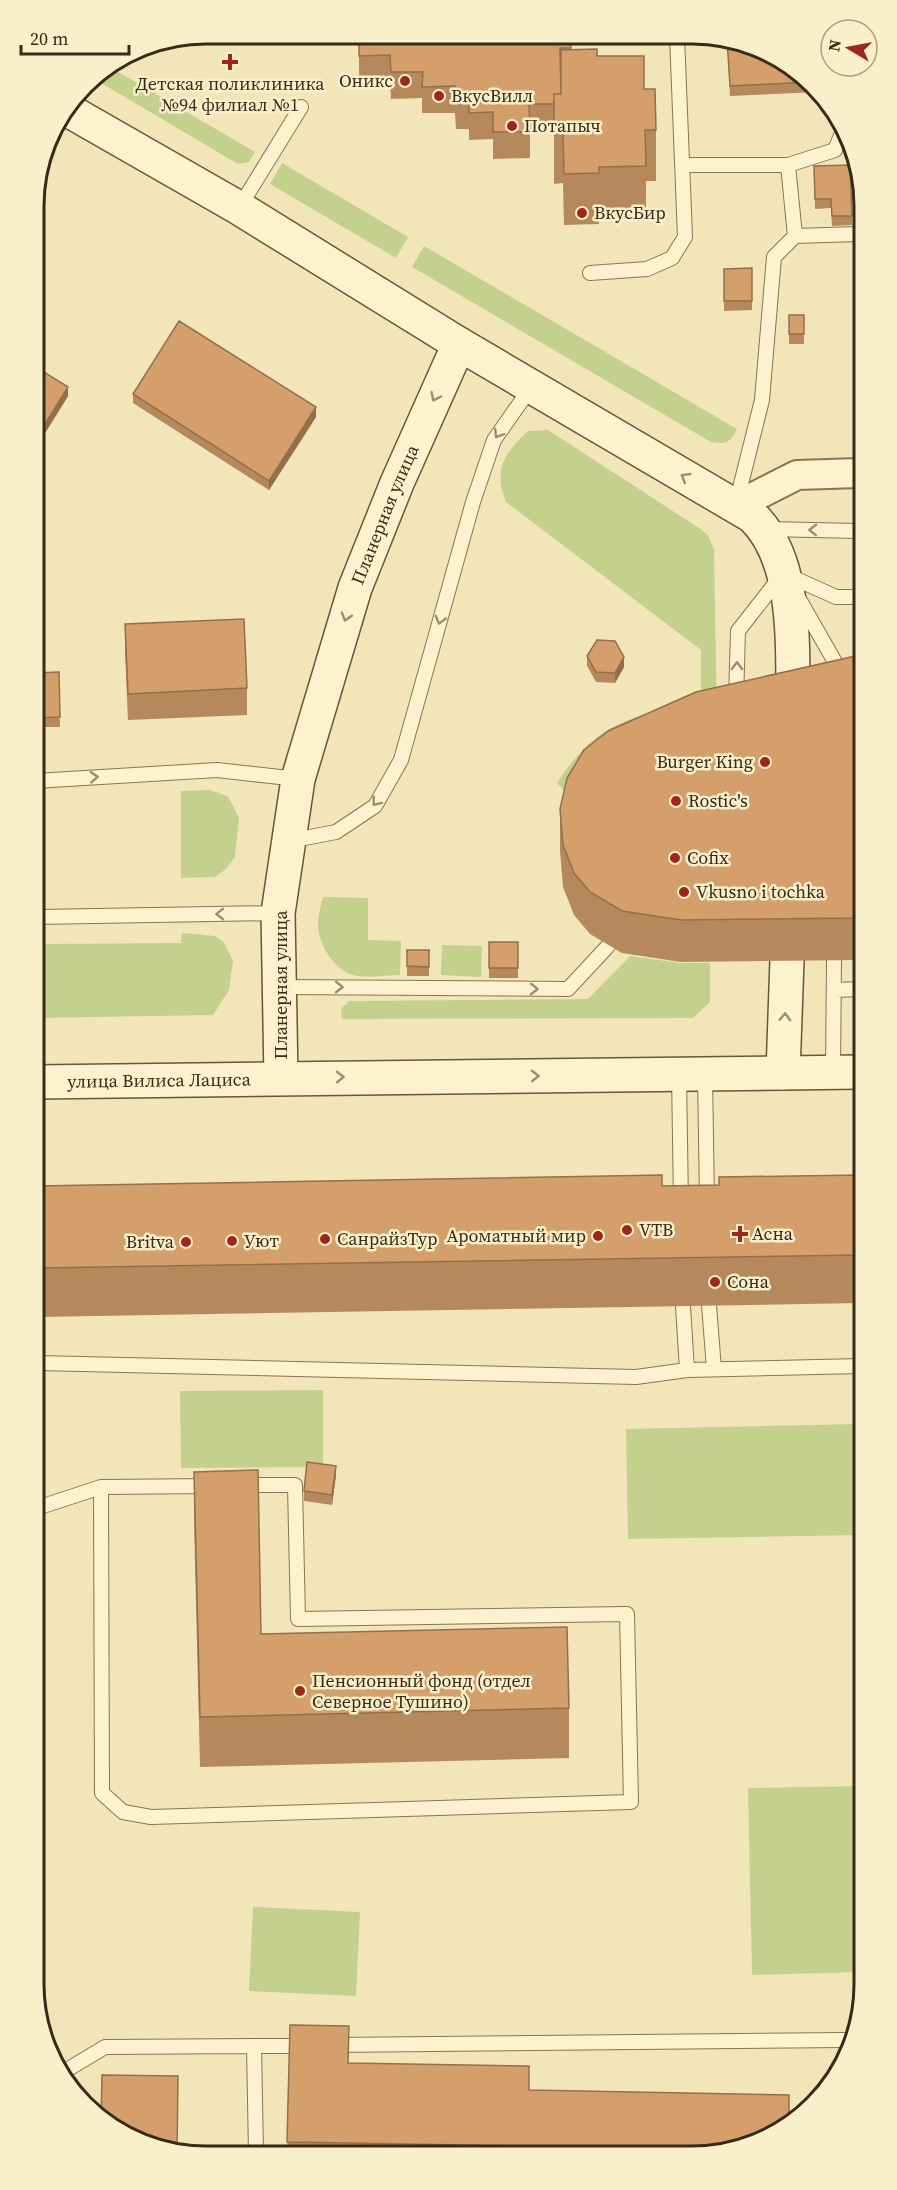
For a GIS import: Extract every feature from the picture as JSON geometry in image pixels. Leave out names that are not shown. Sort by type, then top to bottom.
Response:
[{"type":"main road","points":[[73,113],[239,208],[459,344],[753,516],[766,529],[776,548],[783,573],[792,634],[793,710]]},
{"type":"main road","name":"Планерная улица","points":[[459,344],[397,483],[355,588],[298,779],[278,913],[282,1078],[847,1072]]},
{"type":"main road","points":[[783,1073],[787,960]]},
{"type":"main road","name":"улица Вилиса Лациса","points":[[44,1082],[282,1078]]},
{"type":"street","points":[[736,506],[797,475],[854,473]]},
{"type":"lane","points":[[590,273],[647,268],[672,258],[685,237],[677,44]]},
{"type":"lane","points":[[239,208],[302,107]]},
{"type":"lane","points":[[682,165],[788,165],[835,150],[839,140]]},
{"type":"lane","points":[[788,165],[795,236]]},
{"type":"lane","points":[[736,506],[762,400],[774,257],[795,236],[854,234]]},
{"type":"lane","points":[[289,841],[336,832],[375,807],[402,760],[473,502],[494,440],[531,386]]},
{"type":"lane","points":[[766,529],[854,531]]},
{"type":"lane","points":[[783,573],[836,597],[854,597]]},
{"type":"lane","points":[[783,573],[844,669],[839,690]]},
{"type":"lane","points":[[734,715],[738,631],[783,573]]},
{"type":"lane","points":[[44,780],[218,770],[298,779]]},
{"type":"lane","points":[[44,917],[278,913]]},
{"type":"lane","points":[[280,987],[568,989],[608,946]]},
{"type":"lane","points":[[834,960],[834,990],[847,1072]]},
{"type":"lane","points":[[834,990],[854,989]]},
{"type":"lane","points":[[692,1074],[707,1210]]},
{"type":"lane","points":[[681,1217],[692,1074]]},
{"type":"lane","points":[[709,1305],[714,1369]]},
{"type":"lane","points":[[683,1306],[687,1370]]},
{"type":"lane","points":[[44,1363],[636,1377],[687,1370],[853,1366]]},
{"type":"lane","points":[[44,1506],[101,1487],[295,1485],[298,1619],[627,1614],[631,1802],[151,1817],[123,1812],[102,1793],[101,1487]]},
{"type":"lane","points":[[68,2069],[105,2047],[844,2040]]},
{"type":"lane","points":[[254,2046],[256,2146]]},
{"type":"green space","points":[[116,71],[255,152],[249,162],[238,164],[101,83]]},
{"type":"green space","points":[[282,163],[408,237],[396,258],[270,184]]},
{"type":"green space","points":[[424,246],[737,429],[735,433],[727,442],[711,442],[412,267]]},
{"type":"green space","points":[[548,430],[699,528],[708,535],[714,550],[717,721],[571,798],[557,783],[572,762],[602,734],[635,717],[701,701],[701,650],[506,502],[502,491],[501,471],[507,455],[528,431]]},
{"type":"green space","points":[[209,790],[228,796],[239,818],[235,857],[226,869],[215,877],[181,878],[181,791]]},
{"type":"green space","points":[[323,897],[368,898],[368,940],[401,941],[400,975],[358,976],[342,970],[336,964],[325,949],[319,932],[318,917]]},
{"type":"green space","points":[[182,933],[215,936],[224,942],[233,961],[229,990],[213,1015],[44,1018],[44,944],[181,943]]},
{"type":"green space","points":[[442,945],[482,946],[481,977],[441,975]]},
{"type":"green space","points":[[630,956],[681,963],[710,963],[710,1002],[693,1018],[342,1019],[341,1009],[349,1001],[588,999]]},
{"type":"green space","points":[[323,1390],[323,1467],[181,1468],[180,1391]]},
{"type":"green space","points":[[853,1424],[853,1535],[628,1539],[626,1429]]},
{"type":"green space","points":[[853,1786],[853,1972],[752,1975],[748,1788]]},
{"type":"green space","points":[[253,1907],[360,1912],[356,1996],[249,1991]]},
{"type":"building","points":[[359,44],[571,44],[571,48],[560,48],[561,94],[554,94],[554,104],[529,104],[530,132],[493,132],[493,112],[469,113],[469,102],[456,102],[455,86],[422,87],[423,72],[391,72],[390,55],[359,56]]},
{"type":"building","points":[[728,48],[763,60],[797,83],[730,86]]},
{"type":"building","points":[[597,49],[597,56],[644,56],[644,89],[655,89],[656,130],[645,130],[646,166],[599,167],[599,173],[564,174],[563,133],[554,133],[554,94],[561,94],[561,50]]},
{"type":"building","points":[[848,165],[852,216],[832,216],[831,199],[815,199],[814,166]]},
{"type":"building","points":[[752,268],[752,301],[724,301],[724,269]]},
{"type":"building","points":[[789,315],[804,315],[804,334],[789,334]]},
{"type":"building","points":[[179,321],[316,407],[269,481],[133,394]]},
{"type":"building","points":[[44,372],[68,387],[44,426]]},
{"type":"building","points":[[244,619],[247,688],[128,694],[125,624]]},
{"type":"building","points":[[597,640],[615,641],[624,657],[615,673],[596,672],[587,656]]},
{"type":"building","points":[[854,656],[854,918],[681,920],[622,911],[590,892],[574,873],[563,845],[560,809],[567,778],[584,750],[608,731],[696,692]]},
{"type":"building","points":[[59,672],[60,717],[44,718],[44,673]]},
{"type":"building","points":[[489,942],[518,942],[518,968],[489,968]]},
{"type":"building","points":[[407,950],[429,950],[429,967],[407,966]]},
{"type":"building","points":[[662,1175],[662,1186],[719,1185],[719,1177],[853,1175],[853,1255],[44,1268],[44,1186]]},
{"type":"building","points":[[307,1462],[336,1466],[332,1495],[304,1491]]},
{"type":"building","points":[[258,1470],[261,1634],[567,1627],[569,1708],[200,1717],[194,1472]]},
{"type":"building","points":[[290,2025],[349,2026],[348,2063],[529,2066],[529,2090],[789,2095],[789,2114],[782,2119],[753,2134],[713,2145],[527,2146],[287,2142]]},
{"type":"building","points":[[102,2075],[178,2076],[177,2143],[153,2138],[134,2130],[101,2108]]},
{"type":"place","name":"Детская поликлиника №94 филиал №1","points":[[230,62]]},
{"type":"place","name":"Оникс","points":[[405,81]]},
{"type":"place","name":"ВкусВилл","points":[[439,96]]},
{"type":"place","name":"Потапыч","points":[[512,126]]},
{"type":"place","name":"ВкусБир","points":[[582,213]]},
{"type":"place","name":"Burger King","points":[[765,762]]},
{"type":"place","name":"Rostic's","points":[[676,801]]},
{"type":"place","name":"Cofix","points":[[675,858]]},
{"type":"place","name":"Vkusno i tochka","points":[[684,892]]},
{"type":"place","name":"VTB","points":[[627,1230]]},
{"type":"place","name":"Асна","points":[[740,1234]]},
{"type":"place","name":"Ароматный мир","points":[[598,1236]]},
{"type":"place","name":"СанрайзТур","points":[[325,1239]]},
{"type":"place","name":"Уют","points":[[232,1241]]},
{"type":"place","name":"Britva","points":[[186,1242]]},
{"type":"place","name":"Сона","points":[[715,1282]]},
{"type":"place","name":"Пенсионный фонд (отдел Северное Тушино)","points":[[300,1691]]}]
